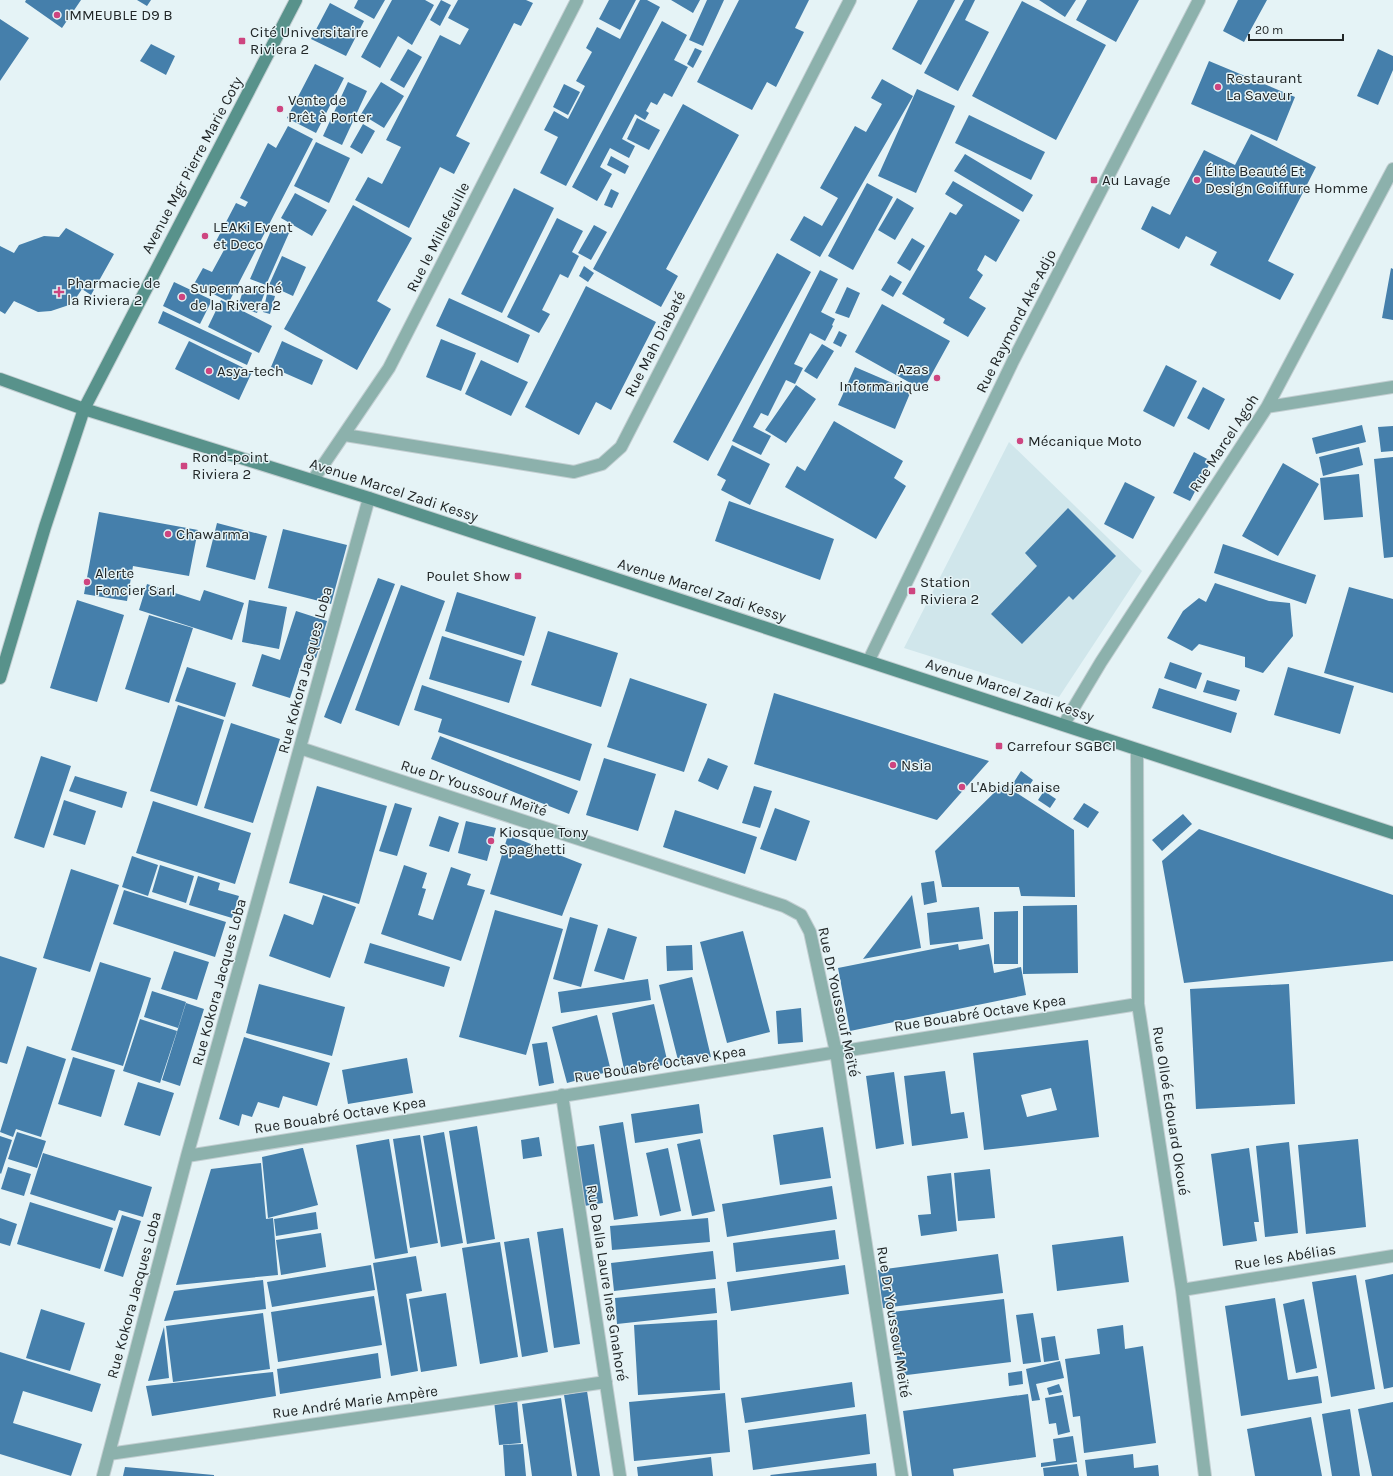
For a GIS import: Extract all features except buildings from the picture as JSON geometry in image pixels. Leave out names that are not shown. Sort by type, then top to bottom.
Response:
[{"type":"street","name":"Avenue Mgr Pierre Marie Coty","points":[[0,678],[45,527],[84,408],[296,0]]},
{"type":"street","name":"Rue le Millefeuille","points":[[313,480],[345,435],[389,368],[577,0]]},
{"type":"street","name":"Rue Mah Diabaté","points":[[345,435],[574,472],[602,464],[621,447],[850,0]]},
{"type":"street","name":"Rue Raymond Aka-Adjo","points":[[869,660],[1014,361],[1200,0]]},
{"type":"street","name":"Rue Marcel Agoh","points":[[1064,724],[1101,662],[1267,407],[1393,169]]},
{"type":"street","name":"Avenue Marcel Zadi Kessy","points":[[0,379],[84,408],[313,480],[869,660],[1064,724],[1137,750],[1393,833]]},
{"type":"street","points":[[1267,407],[1393,387]]},
{"type":"street","name":"Rue Kokora Jacques Loba","points":[[103,1476],[187,1156],[369,498]]},
{"type":"street","name":"Rue Dr Youssouf Meïté","points":[[300,748],[784,906],[801,915],[810,932],[836,1052],[902,1476]]},
{"type":"street","name":"Rue Olloé Edouard Okoué","points":[[1137,750],[1138,1004],[1182,1290],[1205,1476]]},
{"type":"street","name":"Rue Bouabré Octave Kpea","points":[[187,1156],[1138,1004]]},
{"type":"street","name":"Rue Dalla Laure Ines Gnahoré","points":[[562,1095],[620,1476]]},
{"type":"street","name":"Rue les Abélias","points":[[1182,1290],[1393,1256]]},
{"type":"street","name":"Rue André Marie Ampère","points":[[109,1454],[606,1382]]},
{"type":"shaded area","points":[[1009,442],[1142,571],[1059,697],[904,648]]},
{"type":"place","name":"IMMEUBLE D9 B","points":[[57,15]]},
{"type":"place","name":"Cité Universitaire Riviera 2","points":[[242,41]]},
{"type":"place","name":"Restaurant La Saveur","points":[[1218,87]]},
{"type":"place","name":"Vente de Prêt à Porter","points":[[280,109]]},
{"type":"place","name":"Au Lavage","points":[[1094,180]]},
{"type":"place","name":"Élite Beauté Et Design Coiffure Homme","points":[[1197,180]]},
{"type":"place","name":"LEAKi Event et Deco","points":[[205,236]]},
{"type":"place","name":"Pharmacie de la Riviera 2","points":[[59,292]]},
{"type":"place","name":"Supermarché de la Rivera 2","points":[[182,297]]},
{"type":"place","name":"Asya-tech","points":[[209,371]]},
{"type":"place","name":"Azas Informarique","points":[[937,378]]},
{"type":"place","name":"Mécanique Moto","points":[[1020,441]]},
{"type":"place","name":"Rond-point Riviera 2","points":[[184,466]]},
{"type":"place","name":"Chawarma","points":[[168,534]]},
{"type":"place","name":"Poulet Show","points":[[518,576]]},
{"type":"place","name":"Alerte Foncier Sarl","points":[[87,582]]},
{"type":"place","name":"Station Riviera 2","points":[[912,591]]},
{"type":"place","name":"Carrefour SGBCI","points":[[999,746]]},
{"type":"place","name":"Nsia","points":[[893,765]]},
{"type":"place","name":"L'Abidjanaise","points":[[962,787]]},
{"type":"place","name":"Kiosque Tony Spaghetti","points":[[491,841]]}]
